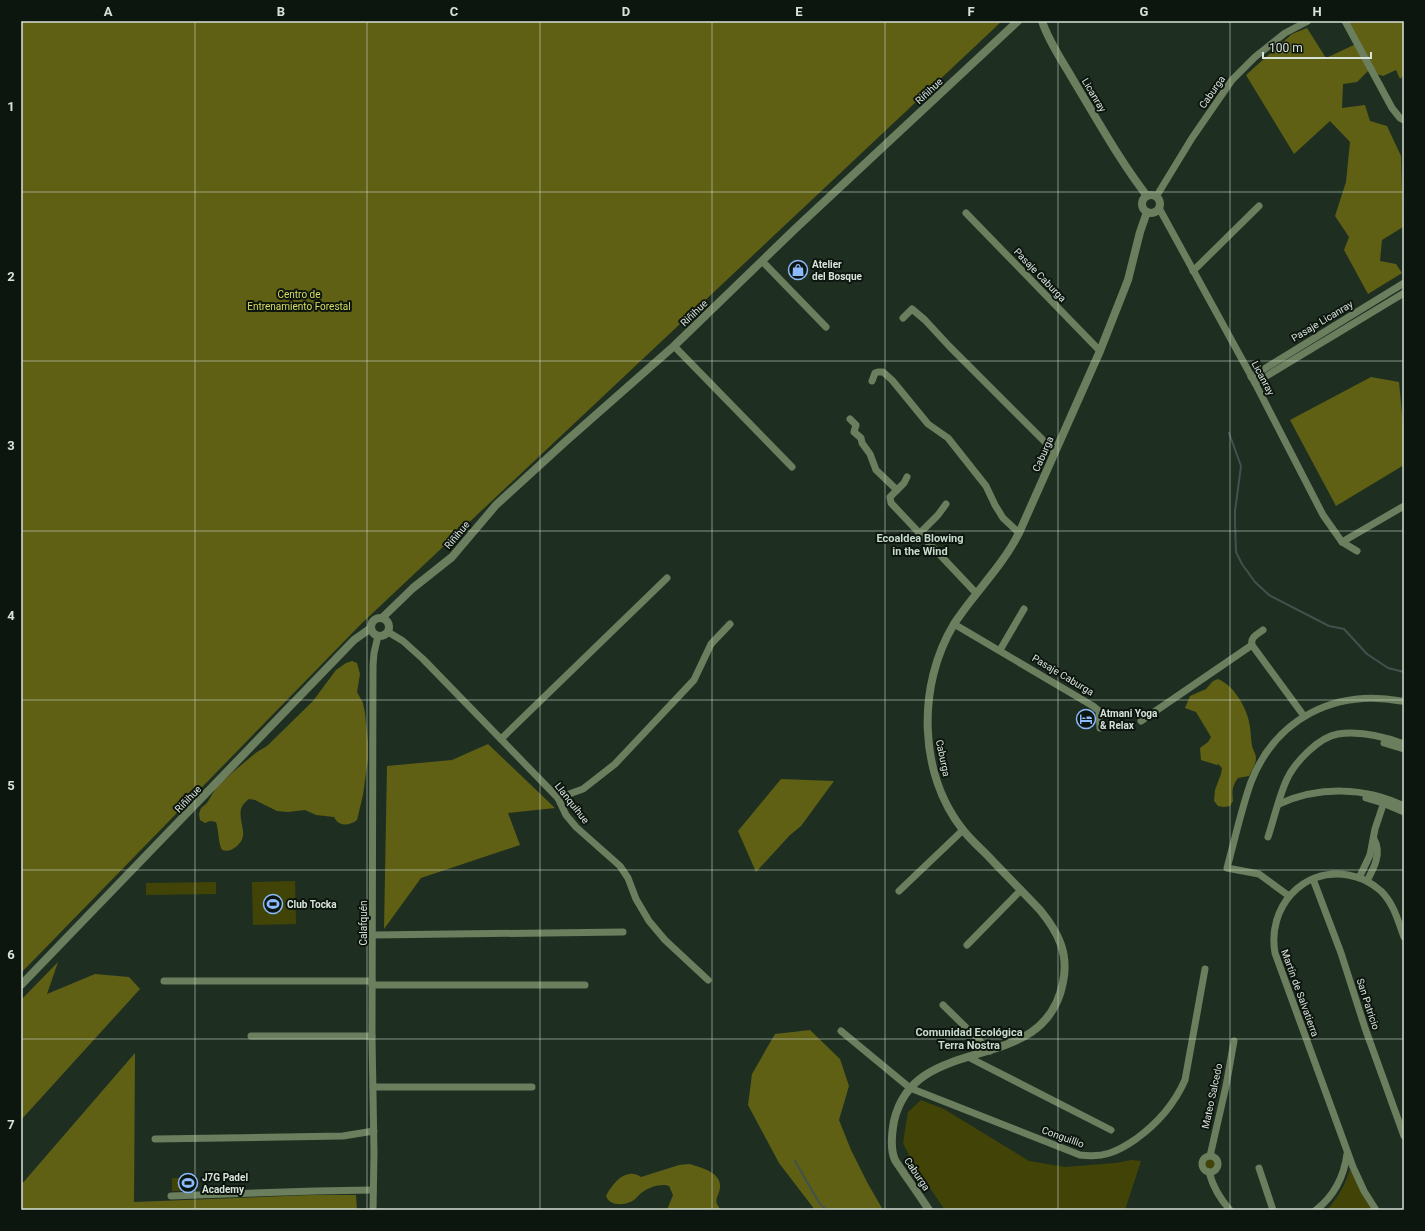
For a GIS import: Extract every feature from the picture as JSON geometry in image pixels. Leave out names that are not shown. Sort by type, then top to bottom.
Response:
[{"type":"street","name":"Riñihue","points":[[21,985],[354,640],[371,628],[374,620],[382,618],[413,588],[452,556],[496,505],[674,346],[1018,21]]},
{"type":"street","name":"Licanray","points":[[1042,21],[1052,42],[1084,98],[1134,179],[1147,196]]},
{"type":"street","name":"Caburga","points":[[1156,197],[1192,138],[1232,80],[1255,57],[1285,33],[1308,21]]},
{"type":"street","points":[[1345,21],[1392,108],[1400,118],[1404,120]]},
{"type":"street","points":[[1147,196],[1151,195],[1156,197],[1159,201],[1159,208],[1155,212],[1148,212]]},
{"type":"street","name":"Caburga","points":[[929,1210],[895,1159],[892,1135],[895,1118],[901,1103],[910,1088],[935,1068],[1007,1045],[1025,1037],[1039,1027],[1056,1005],[1064,978],[1064,959],[1060,941],[1056,932],[1040,910],[963,830],[949,809],[939,785],[932,760],[928,732],[928,705],[932,678],[940,654],[954,624],[1007,554],[1019,534],[1100,350],[1128,280],[1140,232],[1148,212],[1142,203],[1147,196]]},
{"type":"street","points":[[1193,271],[1259,206]]},
{"type":"street","name":"Licanray","points":[[1159,208],[1253,380],[1323,515],[1342,542],[1357,552]]},
{"type":"street","name":"Pasaje Caburga","points":[[966,213],[1100,350]]},
{"type":"street","points":[[762,262],[826,327]]},
{"type":"street","name":"Pasaje Licanray","points":[[1253,380],[1404,283]]},
{"type":"street","points":[[1253,380],[1404,293]]},
{"type":"street","points":[[903,318],[912,309],[925,320],[1055,452]]},
{"type":"street","points":[[674,346],[792,467]]},
{"type":"street","points":[[872,381],[875,373],[883,372],[901,390],[928,424],[948,438],[986,486],[1003,518],[1019,534]]},
{"type":"street","points":[[850,419],[856,424],[854,432],[861,438],[862,443],[870,454],[876,470],[897,490]]},
{"type":"street","points":[[907,476],[904,483],[890,497],[891,503],[976,593]]},
{"type":"street","points":[[919,534],[938,515],[946,504]]},
{"type":"street","points":[[1342,542],[1404,506]]},
{"type":"street","points":[[501,739],[667,578]]},
{"type":"street","points":[[1000,650],[1024,609]]},
{"type":"street","points":[[371,628],[373,634],[384,636],[388,632],[388,624],[382,618]]},
{"type":"street","points":[[558,798],[583,789],[614,764],[694,680],[711,644],[730,624]]},
{"type":"street","name":"Pasaje Caburga","points":[[954,624],[1093,706],[1099,711],[1100,728]]},
{"type":"street","points":[[1263,630],[1253,638],[1251,641],[1252,645],[1304,716]]},
{"type":"street","name":"Llanquihue","points":[[388,632],[403,642],[423,659],[558,798],[566,815],[576,827],[620,866],[628,878],[636,899],[653,926],[665,940],[708,980]]},
{"type":"street","name":"Calafquén","points":[[373,1210],[374,1131],[372,935],[374,653],[378,636]]},
{"type":"street","points":[[1141,721],[1252,645]]},
{"type":"street","points":[[1289,896],[1259,874],[1227,868],[1244,806],[1256,772],[1274,742],[1288,728],[1304,716],[1324,706],[1344,701],[1380,698],[1402,701]]},
{"type":"street","points":[[1268,837],[1288,778],[1298,762],[1311,749],[1326,739],[1338,734],[1347,733],[1375,736],[1404,744]]},
{"type":"street","points":[[1326,739],[1343,738],[1368,740],[1404,749]]},
{"type":"street","points":[[1279,804],[1328,795],[1373,799],[1404,806]]},
{"type":"street","points":[[1384,801],[1404,812]]},
{"type":"street","points":[[1359,878],[1370,855],[1378,816],[1384,801]]},
{"type":"street","points":[[899,891],[963,830]]},
{"type":"street","points":[[1367,882],[1376,861],[1377,844],[1373,837]]},
{"type":"street","name":"Martín de Salvatierra","points":[[1376,1210],[1364,1191],[1352,1167],[1348,1152],[1275,953],[1273,938],[1275,923],[1280,908],[1289,896],[1300,886],[1321,876],[1344,874],[1359,878],[1381,891],[1392,904],[1404,938]]},
{"type":"street","name":"San Patricio","points":[[1313,879],[1341,953],[1365,1028],[1404,1136]]},
{"type":"street","points":[[967,945],[1021,890]]},
{"type":"street","points":[[372,935],[623,932]]},
{"type":"street","name":"Conguillio","points":[[841,1031],[910,1088],[1080,1155],[1101,1156],[1115,1152],[1151,1127],[1167,1111],[1180,1091],[1186,1080],[1205,969]]},
{"type":"street","points":[[164,981],[585,985]]},
{"type":"street","points":[[943,1005],[990,1050]]},
{"type":"street","points":[[251,1036],[372,1036]]},
{"type":"street","name":"Mateo Salcedo","points":[[1230,1210],[1221,1200],[1213,1186],[1209,1172],[1203,1168],[1202,1163],[1206,1157],[1210,1156],[1226,1086],[1234,1041]]},
{"type":"street","points":[[968,1057],[1111,1130]]},
{"type":"street","points":[[373,1087],[532,1087]]},
{"type":"street","points":[[155,1139],[343,1136],[374,1131]]},
{"type":"street","points":[[1316,1210],[1328,1200],[1338,1185],[1348,1152]]},
{"type":"street","points":[[1209,1172],[1215,1171],[1218,1164],[1215,1157],[1210,1156]]},
{"type":"street","points":[[1259,1168],[1273,1210]]},
{"type":"street","points":[[171,1196],[373,1190]]},
{"type":"street","name":"Mateo Salcedo","points":[[1221,1200],[1221,1210]]},
{"type":"shaded area","points":[[295,881],[296,924],[253,925],[252,882]]},
{"type":"shaded area","points":[[216,882],[216,894],[146,895],[146,883]]},
{"type":"shaded area","points":[[921,1100],[944,1109],[1029,1161],[1065,1167],[1115,1163],[1132,1160],[1141,1161],[1125,1210],[945,1210],[914,1165],[903,1143],[908,1112]]},
{"type":"shaded area","points":[[1210,1157],[1215,1159],[1217,1164],[1215,1169],[1210,1171],[1205,1169],[1203,1164],[1205,1159]]},
{"type":"shaded area","points":[[1350,1169],[1375,1210],[1327,1210],[1341,1191]]},
{"type":"shaded area","points":[[172,1178],[195,1178],[195,1191],[172,1191]]},
{"type":"green space","name":"Centro de Entrenamiento Forestal","points":[[21,21],[1002,21],[361,624],[21,973]]},
{"type":"green space","points":[[1347,21],[1404,21],[1404,75],[1400,79],[1396,70],[1383,76],[1368,71],[1357,82],[1343,84],[1342,108],[1365,105],[1370,121],[1387,126],[1401,156],[1403,227],[1382,240],[1380,261],[1396,264],[1402,273],[1368,294],[1344,250],[1349,237],[1335,216],[1346,182],[1350,142],[1330,121],[1294,154],[1246,75],[1292,34],[1307,28],[1326,58],[1358,43]]},
{"type":"green space","points":[[1371,377],[1399,382],[1404,435],[1404,465],[1336,506],[1290,420]]},
{"type":"green space","points":[[352,661],[357,663],[360,674],[357,692],[363,703],[368,742],[368,759],[363,795],[357,820],[348,824],[341,824],[334,817],[316,815],[305,810],[288,812],[277,811],[255,800],[249,799],[242,806],[240,814],[243,833],[241,842],[232,850],[222,850],[216,822],[210,821],[205,823],[200,820],[199,814],[201,808],[207,803],[216,788],[257,752],[267,746],[313,701],[336,670]]},
{"type":"green space","points":[[1218,679],[1230,687],[1240,699],[1247,713],[1252,746],[1256,755],[1255,765],[1249,776],[1238,778],[1234,786],[1233,801],[1230,806],[1224,807],[1218,806],[1214,801],[1215,790],[1222,768],[1218,764],[1217,765],[1201,760],[1200,748],[1208,742],[1211,737],[1196,712],[1185,708],[1190,696],[1206,689],[1213,681]]},
{"type":"green space","points":[[488,744],[555,808],[508,813],[520,845],[421,878],[384,929],[387,766],[452,760]]},
{"type":"green space","points":[[781,779],[834,781],[801,826],[790,835],[756,872],[738,831]]},
{"type":"green space","points":[[58,962],[47,994],[95,974],[129,977],[140,989],[21,1120],[21,1000]]},
{"type":"green space","points":[[810,1030],[840,1059],[849,1086],[839,1120],[851,1150],[883,1210],[815,1210],[779,1163],[748,1105],[752,1074],[775,1034]]},
{"type":"green space","points":[[135,1053],[134,1202],[312,1195],[356,1195],[357,1210],[21,1210],[21,1185]]},
{"type":"green space","points":[[689,1164],[709,1171],[717,1178],[720,1187],[716,1201],[721,1210],[667,1210],[673,1195],[669,1186],[665,1185],[650,1188],[633,1201],[623,1204],[613,1203],[606,1196],[612,1186],[625,1175],[635,1174],[641,1177],[679,1165]]},
{"type":"waterway","points":[[1229,433],[1241,466],[1235,511],[1236,552],[1242,564],[1255,582],[1269,595],[1329,626],[1344,629],[1367,654],[1388,668],[1404,672]]},
{"type":"waterway","points":[[795,1161],[820,1204],[827,1210]]},
{"type":"place","name":"Atelier del Bosque","points":[[798,270]]},
{"type":"place","name":"Atmani Yoga & Relax","points":[[1086,719]]},
{"type":"place","name":"Club Tocka","points":[[273,904]]},
{"type":"place","name":"J7G Padel Academy","points":[[188,1183]]},
{"type":"district","name":"Ecoaldea Blowing in the Wind","points":[[920,544]]},
{"type":"district","name":"Comunidad Ecológica Terra Nostra","points":[[969,1038]]}]
